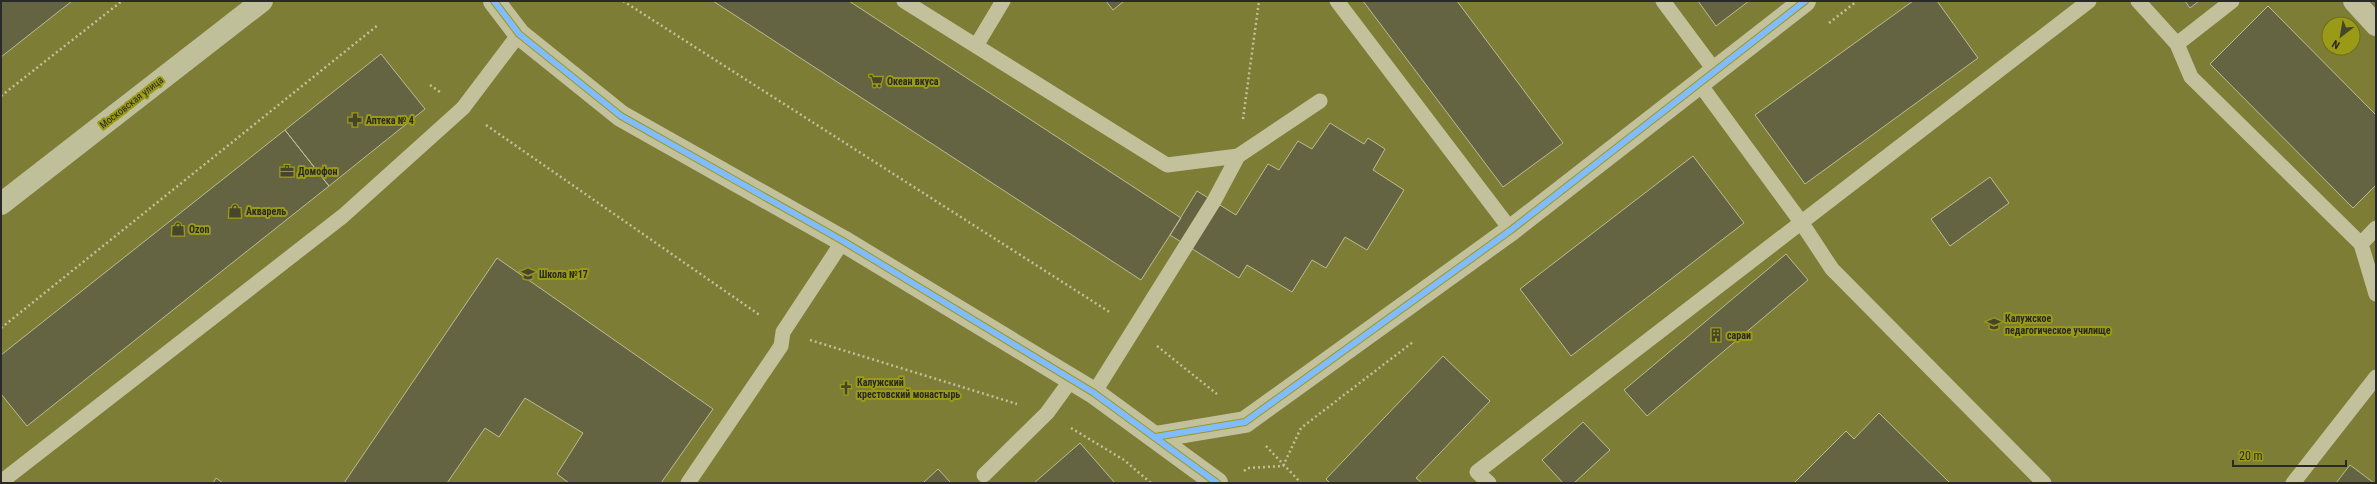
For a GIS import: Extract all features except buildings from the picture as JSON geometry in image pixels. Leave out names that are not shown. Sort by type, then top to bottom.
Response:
[{"type":"main road","name":"Московская улица","points":[[1,204],[262,1]]},
{"type":"street","points":[[494,1],[519,34],[621,116],[843,241],[1094,393],[1217,483]]},
{"type":"street","points":[[1155,437],[1245,422],[1511,230],[1805,1]]},
{"type":"street","points":[[2354,1],[2376,25]]},
{"type":"lane","points":[[904,1],[1167,164],[1238,156],[1320,101]]},
{"type":"lane","points":[[976,46],[1002,1]]},
{"type":"lane","points":[[1337,1],[1511,230]]},
{"type":"lane","points":[[1663,1],[1707,77],[1832,269],[2044,483]]},
{"type":"lane","points":[[1489,483],[1477,472],[2089,1]]},
{"type":"lane","points":[[2138,1],[2177,44],[2191,77],[2360,244],[2376,294]]},
{"type":"lane","points":[[2177,44],[2232,1]]},
{"type":"lane","points":[[1,482],[343,216],[463,108],[519,34]]},
{"type":"lane","points":[[1094,393],[1214,202],[1238,156]]},
{"type":"lane","points":[[2360,244],[2376,228]]},
{"type":"lane","points":[[688,483],[781,346],[783,332],[843,241]]},
{"type":"lane","points":[[2293,483],[2376,377]]},
{"type":"lane","points":[[984,475],[1047,413],[1071,380]]},
{"type":"path","points":[[1,96],[122,1]]},
{"type":"path","points":[[622,1],[1134,328],[1212,389],[1245,422],[1283,466],[1301,483]]},
{"type":"path","points":[[1238,156],[1259,1]]},
{"type":"path","points":[[1,328],[378,25]]},
{"type":"path","points":[[1239,476],[1248,468],[1283,466]]},
{"type":"cycle path","points":[[494,1],[519,34],[621,116],[843,241],[1094,393],[1217,483]]},
{"type":"cycle path","points":[[1155,437],[1245,422],[1511,230],[1805,1]]},
{"type":"place","name":"Океан вкуса","points":[[876,81]]},
{"type":"place","name":"Аптека № 4","points":[[355,120]]},
{"type":"place","name":"Домофон","points":[[287,171]]},
{"type":"place","name":"Акварель","points":[[235,211]]},
{"type":"place","name":"Ozon","points":[[178,229]]},
{"type":"place","name":"Школа №17","points":[[528,274]]},
{"type":"place","name":"Калужское педагогическое училище","points":[[1994,324]]},
{"type":"place","name":"сараи","points":[[1716,335]]},
{"type":"place","name":"Калужский крестовский монастырь","points":[[846,388]]}]
